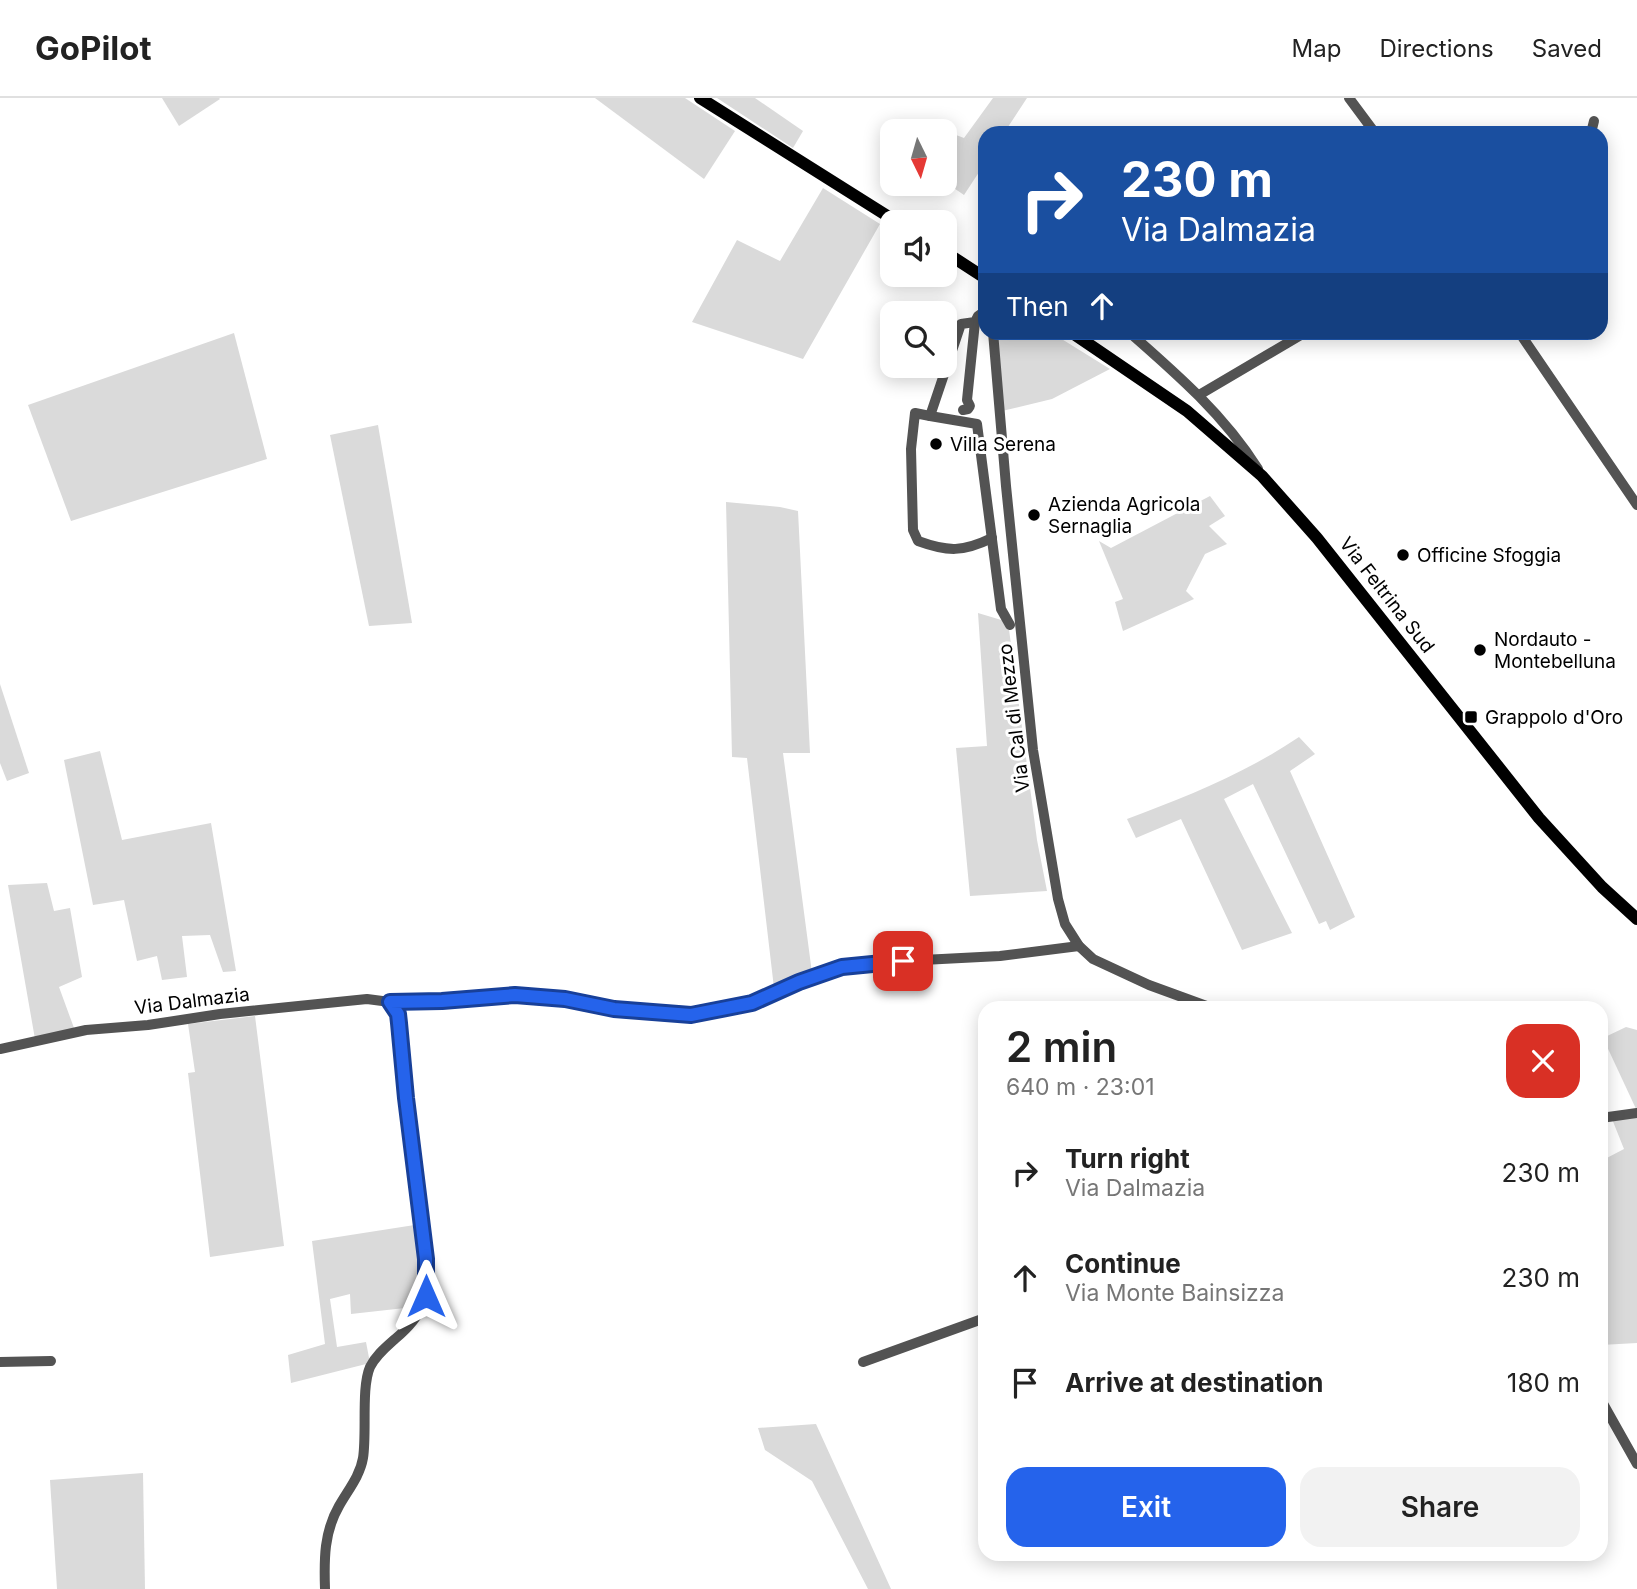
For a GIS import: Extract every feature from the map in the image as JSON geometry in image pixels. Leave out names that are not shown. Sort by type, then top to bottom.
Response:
[{"type":"main road","points":[[699,98],[880,211]]},
{"type":"main road","points":[[957,260],[978,273]]},
{"type":"main road","name":"Via Feltrina Sud","points":[[1082,340],[1187,411],[1262,476],[1317,538],[1539,818],[1602,887],[1637,919]]},
{"type":"street","points":[[1349,98],[1370,126]]},
{"type":"street","points":[[1593,126],[1594,121]]},
{"type":"street","points":[[963,422],[975,322],[978,316]]},
{"type":"street","points":[[930,416],[961,324],[975,322]]},
{"type":"street","name":"Via Cal di Mezzo","points":[[994,340],[1033,750],[1058,899],[1065,924],[1079,946],[1093,959],[1149,985],[1193,1001]]},
{"type":"street","points":[[1138,340],[1199,395],[1238,439],[1262,476]]},
{"type":"street","points":[[1199,395],[1292,340]]},
{"type":"street","points":[[1524,340],[1637,505]]},
{"type":"street","points":[[992,538],[957,550],[935,548],[918,541],[913,530],[911,449],[915,413],[977,424],[992,538],[1001,609],[1010,625]]},
{"type":"street","name":"Via Dalmazia","points":[[0,1049],[86,1030],[367,999],[390,1002],[442,1001],[515,995],[565,999],[614,1009],[691,1015],[752,1003],[842,967],[1000,956],[1079,946]]},
{"type":"street","points":[[325,1589],[324,1548],[327,1535],[338,1508],[358,1476],[362,1461],[369,1370],[383,1350],[411,1326],[423,1308],[426,1296],[426,1259],[398,1014],[390,1002]]},
{"type":"street","points":[[1608,1117],[1637,1113]]},
{"type":"street","points":[[863,1362],[978,1321]]},
{"type":"street","points":[[0,1362],[51,1361]]},
{"type":"street","points":[[1608,1412],[1637,1464]]},
{"type":"shaded area","points":[[162,98],[219,98],[220,99],[179,126]]},
{"type":"shaded area","points":[[595,98],[685,98],[735,131],[704,179]]},
{"type":"shaded area","points":[[717,98],[755,98],[803,131],[793,148]]},
{"type":"shaded area","points":[[993,98],[1027,98],[1009,126],[978,126],[978,174],[964,195],[957,190],[957,135],[964,138]]},
{"type":"shaded area","points":[[823,188],[880,224],[803,359],[692,322],[737,240],[780,261]]},
{"type":"shaded area","points":[[234,333],[267,459],[71,521],[28,405]]},
{"type":"shaded area","points":[[996,340],[1063,340],[1110,369],[1052,399],[1002,411]]},
{"type":"shaded area","points":[[378,425],[412,623],[369,626],[330,435]]},
{"type":"shaded area","points":[[1210,496],[1225,516],[1209,526],[1227,544],[1205,554],[1186,591],[1194,599],[1123,631],[1115,602],[1123,599],[1099,541],[1111,548]]},
{"type":"shaded area","points":[[726,502],[798,511],[810,753],[783,753],[812,973],[774,988],[747,758],[732,757]]},
{"type":"shaded area","points":[[978,613],[1008,622],[1037,840],[1047,891],[970,896],[956,748],[987,746]]},
{"type":"shaded area","points":[[0,684],[29,773],[7,781],[0,763]]},
{"type":"shaded area","points":[[1299,737],[1315,754],[1290,771],[1355,917],[1330,930],[1326,921],[1319,924],[1253,784],[1224,799],[1292,933],[1242,950],[1181,819],[1136,838],[1127,819],[1237,773]]},
{"type":"shaded area","points":[[100,751],[122,840],[211,823],[236,971],[223,972],[210,935],[182,936],[187,977],[162,980],[157,956],[137,961],[124,900],[93,905],[64,760]]},
{"type":"shaded area","points":[[47,883],[54,911],[70,908],[82,977],[59,987],[74,1028],[35,1039],[8,885]]},
{"type":"shaded area","points":[[255,1016],[284,1246],[210,1257],[188,1073],[195,1072],[188,1024]]},
{"type":"shaded area","points":[[1626,1027],[1637,1030],[1637,1111],[1608,1049],[1608,1036]]},
{"type":"shaded area","points":[[1637,1113],[1637,1343],[1608,1345],[1608,1157],[1624,1149],[1610,1114]]},
{"type":"shaded area","points":[[421,1224],[423,1306],[351,1314],[350,1294],[330,1299],[337,1347],[366,1342],[370,1363],[291,1383],[288,1355],[325,1344],[312,1241]]},
{"type":"shaded area","points":[[816,1424],[891,1589],[868,1589],[812,1481],[765,1450],[758,1428]]},
{"type":"shaded area","points":[[143,1473],[145,1589],[57,1589],[50,1480]]},
{"type":"place","name":"Villa Serena","points":[[936,444]]},
{"type":"place","name":"Azienda Agricola Sernaglia","points":[[1034,515]]},
{"type":"place","name":"Officine Sfoggia","points":[[1403,555]]},
{"type":"place","name":"Nordauto - Montebelluna","points":[[1480,650]]},
{"type":"place","name":"Grappolo d'Oro","points":[[1471,717]]},
{"type":"route","points":[[426,1296],[426,1259],[398,1014],[390,1002],[515,995],[565,999],[614,1009],[691,1015],[752,1003],[842,967],[903,961]]}]
